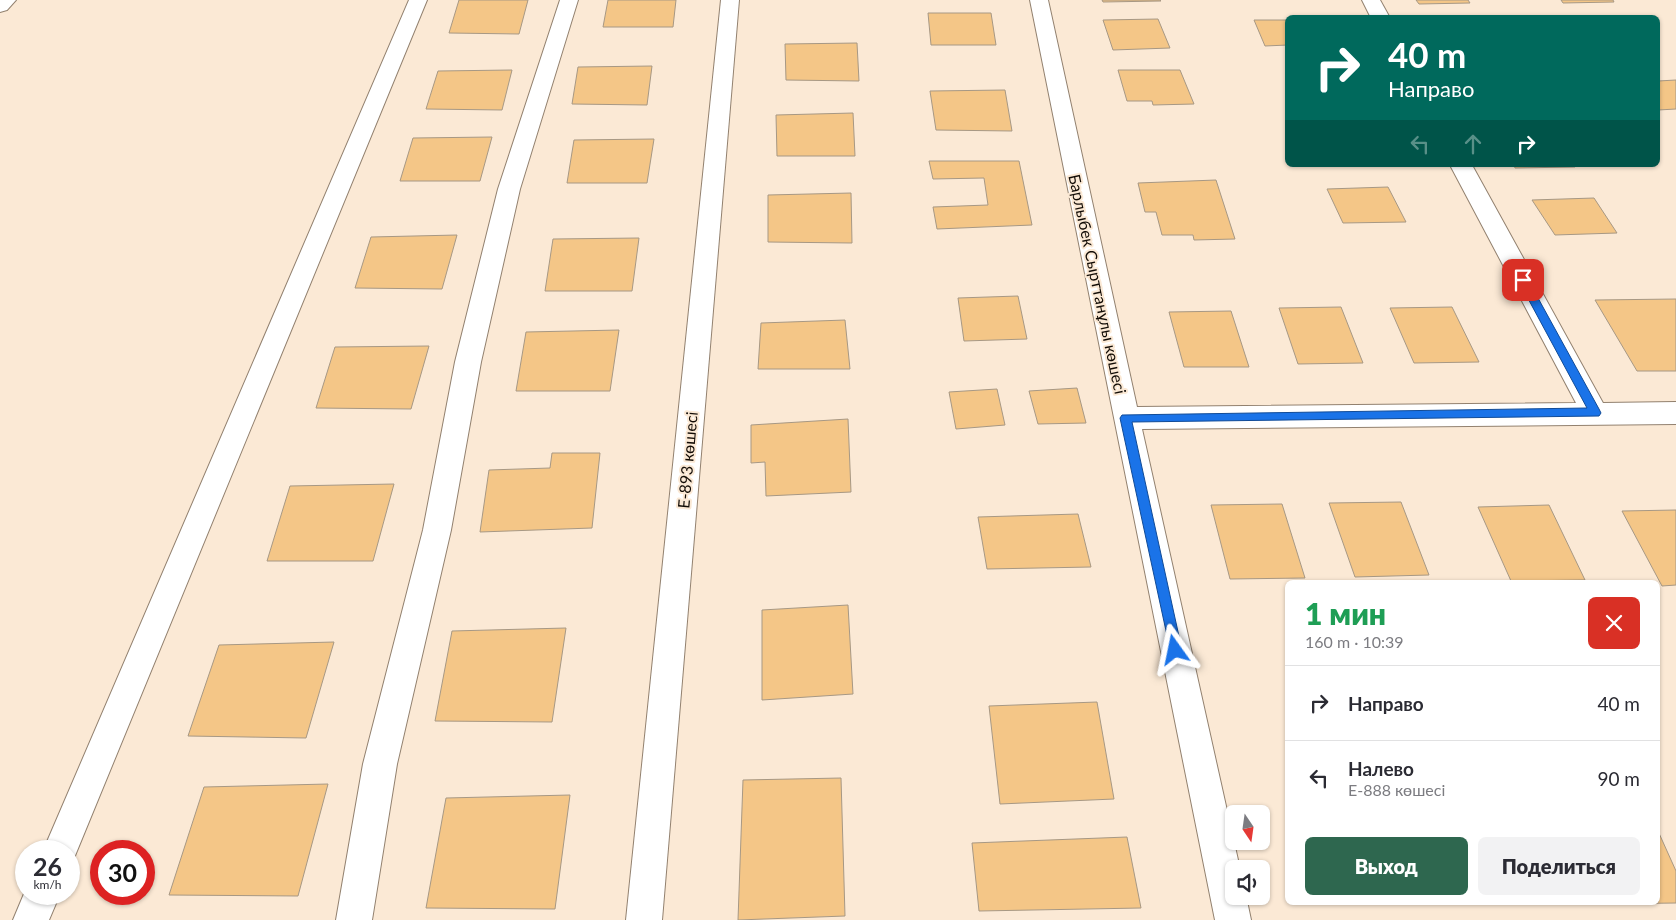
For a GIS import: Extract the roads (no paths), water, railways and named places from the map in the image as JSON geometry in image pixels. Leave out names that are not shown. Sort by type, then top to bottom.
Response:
[{"type":"street","points":[[0,6],[7,0]]},
{"type":"street","points":[[65,840],[418,0]]},
{"type":"street","points":[[354,920],[380,764],[437,530],[470,353],[510,189],[569,0]]},
{"type":"street","name":"Е-893 көшесі","points":[[644,920],[730,0]]},
{"type":"street","name":"Барлыбек Сырттанұлы көшесі","points":[[1039,0],[1233,920]]},
{"type":"street","points":[[1371,0],[1379,15]]},
{"type":"street","points":[[1462,167],[1595,413]]},
{"type":"street","points":[[1126,418],[1676,413]]},
{"type":"street","points":[[31,920],[37,905]]}]
